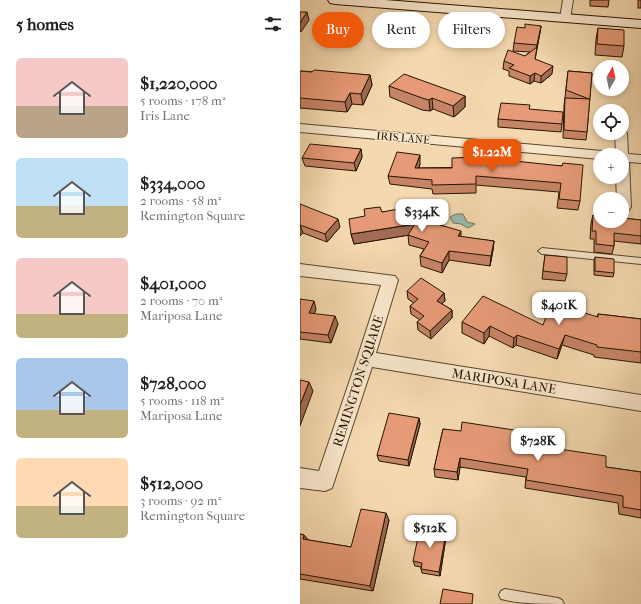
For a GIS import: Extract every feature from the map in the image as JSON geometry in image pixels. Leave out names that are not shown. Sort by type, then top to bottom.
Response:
[{"type":"street","points":[[335,0],[407,3],[641,24]]},
{"type":"street","points":[[566,18],[568,0]]},
{"type":"street","name":"IRIS LANE","points":[[300,128],[593,154]]},
{"type":"street","points":[[629,157],[641,158]]},
{"type":"street","name":"REMINGTON SQUARE","points":[[300,270],[390,280],[366,359],[325,482],[300,478]]},
{"type":"street","name":"MARIPOSA LANE","points":[[366,359],[641,402]]},
{"type":"lane","points":[[542,251],[641,261]]},
{"type":"lane","points":[[505,595],[558,604]]},
{"type":"shaded area","points":[[456,214],[463,214],[467,222],[475,224],[468,228],[461,224],[453,223],[450,217]]},
{"type":"building","points":[[300,12],[307,12],[300,23]]},
{"type":"building","points":[[525,24],[541,26],[537,45],[514,43],[517,27],[525,28]]},
{"type":"building","points":[[598,28],[624,30],[624,46],[597,44]]},
{"type":"building","points":[[537,47],[535,59],[553,66],[541,76],[535,73],[530,76],[509,68],[514,65],[504,61],[508,50],[525,56]]},
{"type":"building","points":[[314,70],[370,75],[361,94],[350,93],[345,102],[300,98],[300,71],[312,72]]},
{"type":"building","points":[[568,71],[592,73],[587,132],[564,130],[565,98],[589,99],[566,90]]},
{"type":"building","points":[[404,74],[465,96],[453,106],[432,98],[429,100],[422,98],[389,86]]},
{"type":"building","points":[[501,103],[530,105],[529,109],[563,112],[562,124],[498,119]]},
{"type":"building","points":[[310,144],[361,149],[354,163],[302,158]]},
{"type":"building","points":[[397,152],[420,155],[415,168],[452,168],[452,158],[476,157],[562,166],[563,163],[583,165],[580,201],[559,199],[561,183],[476,176],[476,184],[432,185],[432,180],[388,176]]},
{"type":"building","points":[[300,204],[338,219],[325,234],[300,225]]},
{"type":"building","points":[[380,207],[382,212],[404,208],[404,212],[442,222],[440,225],[461,231],[458,236],[494,241],[491,256],[449,251],[442,263],[420,256],[429,242],[408,235],[415,224],[351,234],[349,219],[365,216],[364,209]]},
{"type":"building","points":[[593,215],[593,228],[629,228],[629,219],[641,220],[641,236],[614,233],[614,246],[596,244],[596,231],[592,231]]},
{"type":"building","points":[[545,255],[567,257],[567,274],[543,271]]},
{"type":"building","points":[[595,257],[614,259],[614,273],[595,271]]},
{"type":"building","points":[[421,278],[444,293],[437,301],[452,310],[430,331],[417,322],[424,316],[410,306],[418,299],[407,291]]},
{"type":"building","points":[[483,296],[543,325],[551,303],[598,317],[598,314],[641,319],[641,352],[597,347],[597,345],[565,335],[559,349],[517,335],[514,338],[490,326],[484,333],[462,322]]},
{"type":"building","points":[[300,299],[314,301],[309,313],[335,316],[328,335],[300,332]]},
{"type":"building","points":[[300,380],[309,382],[300,405]]},
{"type":"building","points":[[389,413],[419,418],[408,460],[377,455]]},
{"type":"building","points":[[462,422],[514,430],[512,442],[606,456],[606,467],[641,472],[641,510],[623,507],[623,496],[526,480],[528,469],[460,458],[457,472],[434,469],[443,429],[461,431]]},
{"type":"building","points":[[361,509],[386,513],[370,586],[300,574],[300,534],[304,535],[303,539],[351,547]]},
{"type":"building","points":[[420,528],[446,533],[439,572],[421,569],[422,563],[413,561]]},
{"type":"building","points":[[443,589],[473,594],[472,604],[440,604]]}]
